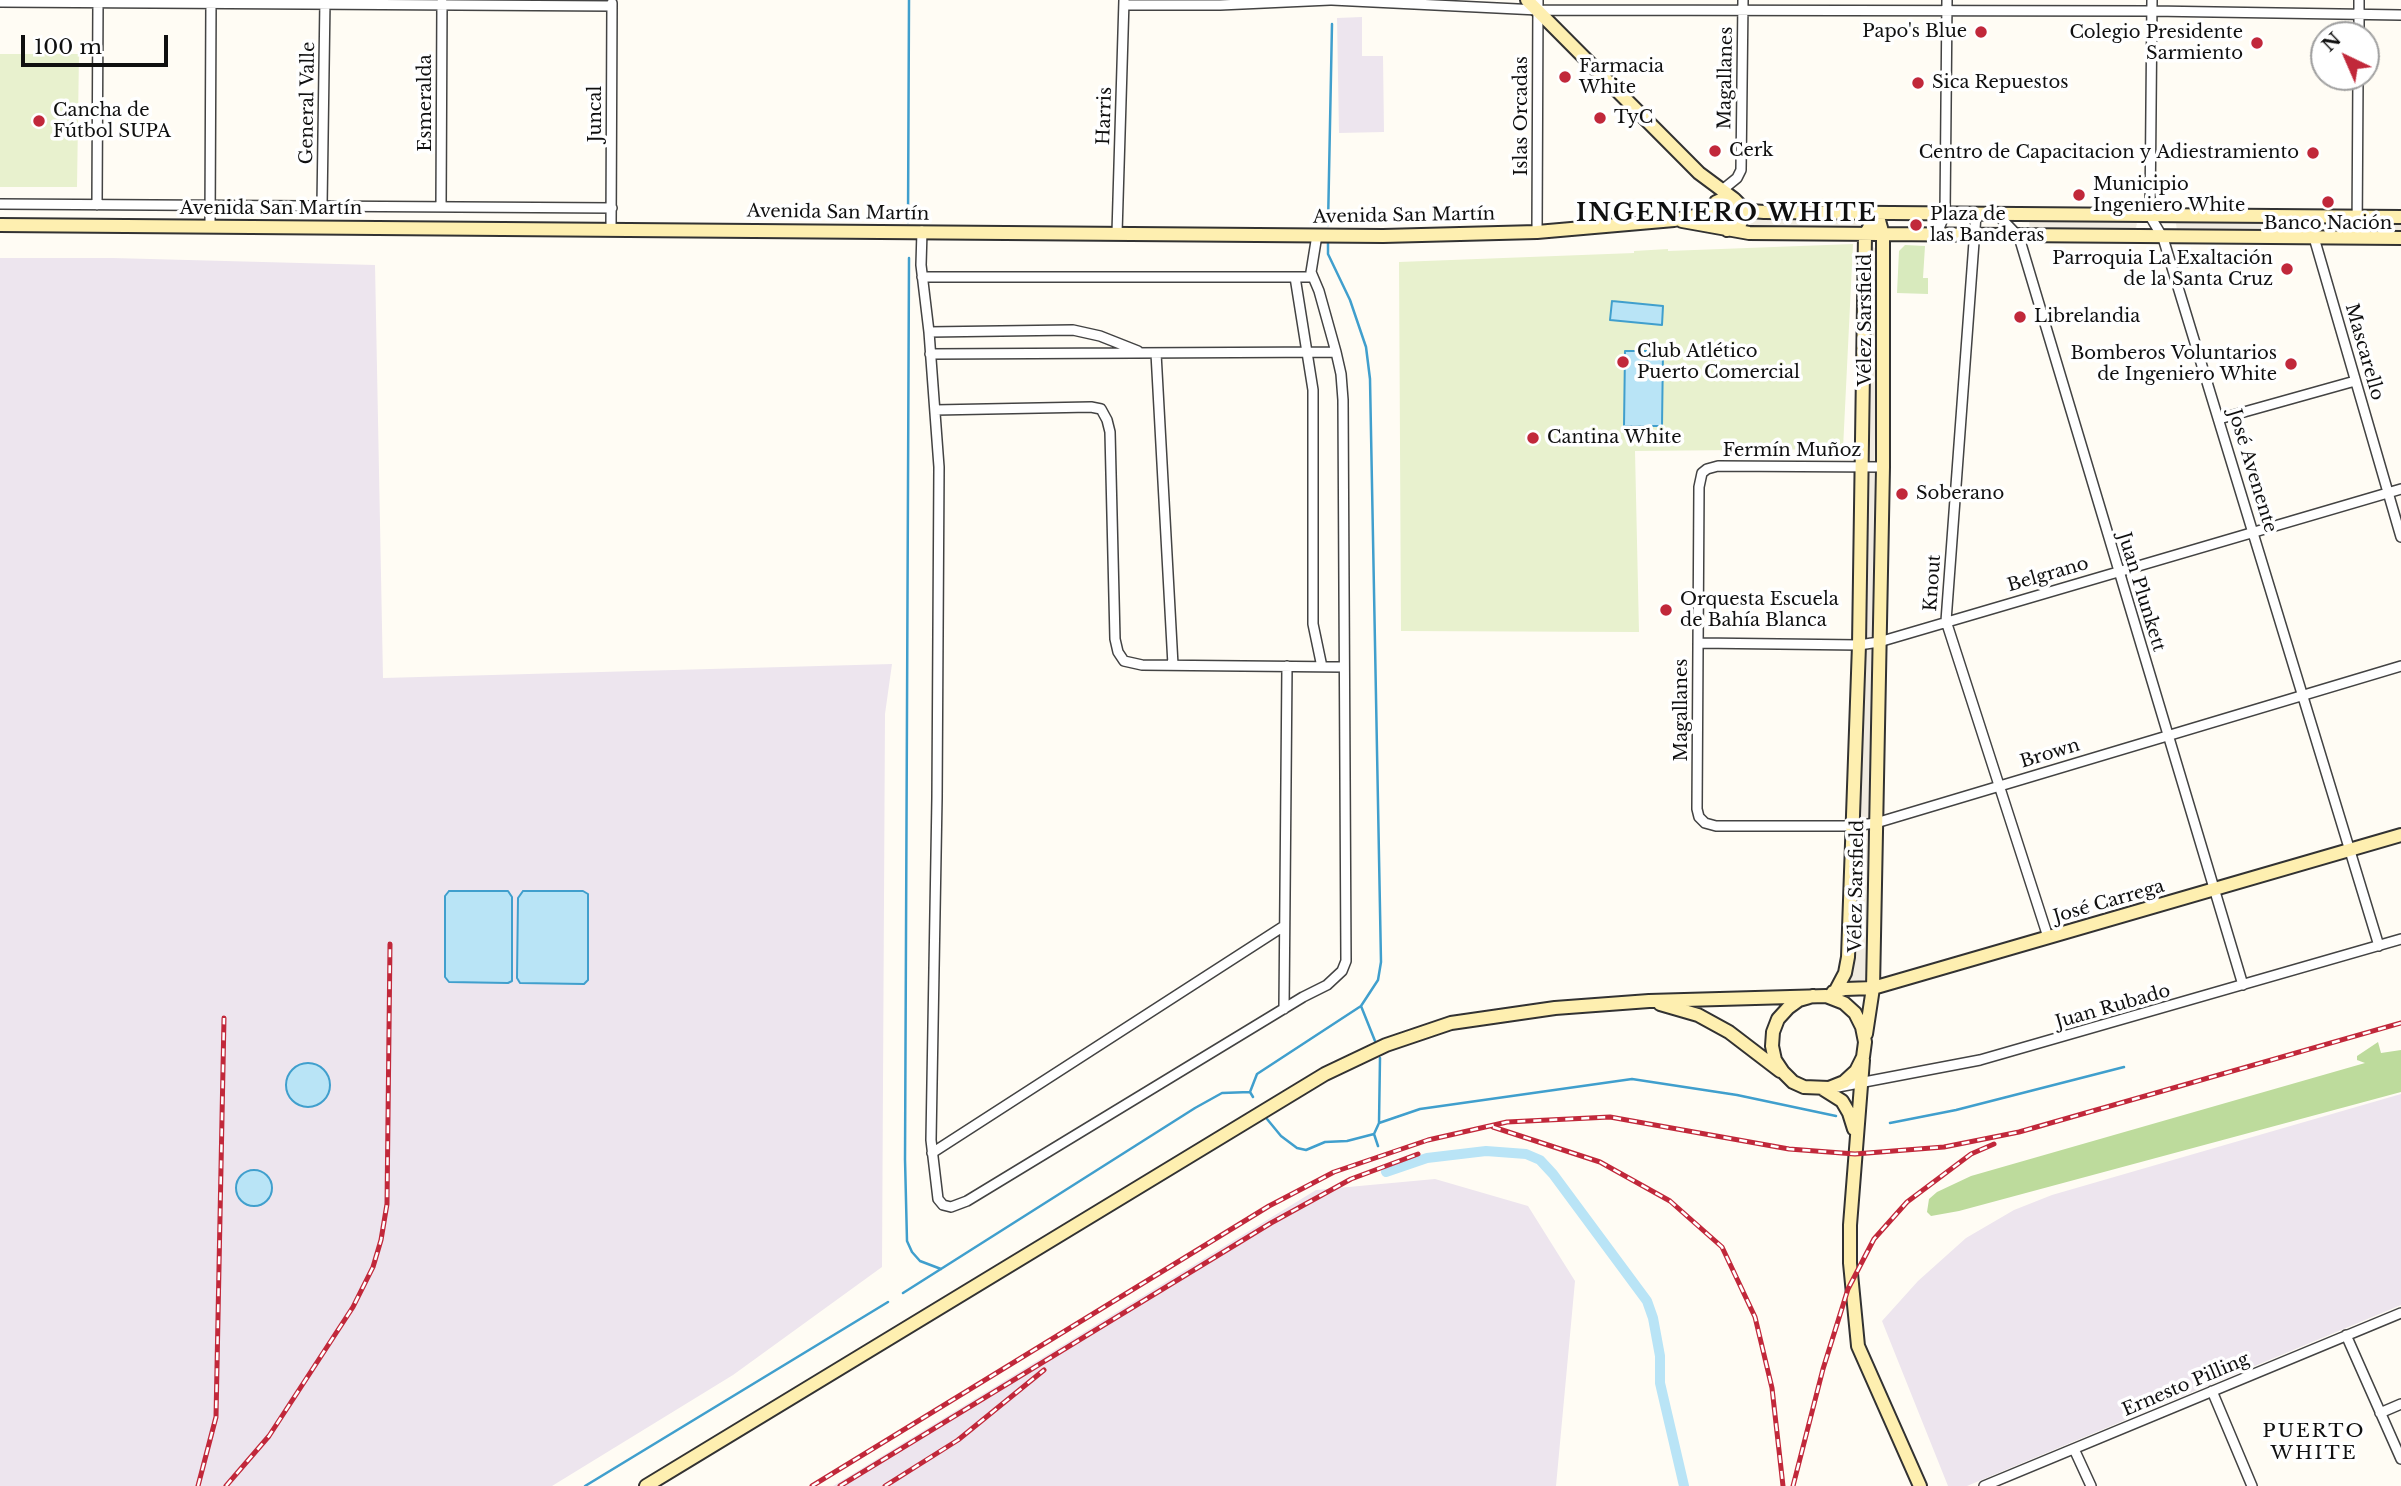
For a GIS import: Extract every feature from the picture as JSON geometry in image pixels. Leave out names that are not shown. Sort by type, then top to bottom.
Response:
[{"type":"main road","points":[[1527,0],[1538,5],[1699,173],[1737,203],[1756,212],[2401,217]]},
{"type":"main road","points":[[1699,173],[1708,188],[1713,223],[1723,229],[1731,229],[1740,224],[1743,215],[1737,203]]},
{"type":"main road","name":"Avenida San Martín","points":[[0,225],[1383,236],[1538,232],[1674,220],[1711,211],[1720,199],[1737,203]]},
{"type":"main road","name":"Vélez Sarsfield","points":[[1825,994],[1845,973],[1848,957],[1858,645],[1865,235],[1877,214]]},
{"type":"main road","name":"Vélez Sarsfield","points":[[1865,1041],[1873,988],[1882,467],[1884,235],[1877,214]]},
{"type":"main road","name":"Avenida San Martín","points":[[1674,220],[1749,233],[2401,238]]},
{"type":"main road","name":"José Carrega","points":[[646,1486],[1325,1074],[1386,1045],[1451,1023],[1556,1008],[1649,1001],[1825,994],[1873,988],[2401,835]]},
{"type":"main road","points":[[1783,1072],[1775,1060],[1772,1046],[1773,1032],[1787,1008],[1800,1000],[1825,994],[1844,1003],[1855,1013],[1865,1041],[1856,1136],[1850,1263],[1858,1346],[1920,1486]]},
{"type":"main road","points":[[1649,1001],[1698,1015],[1729,1032],[1793,1082],[1804,1087],[1826,1088],[1844,1082],[1856,1071],[1863,1057]]},
{"type":"main road","points":[[1826,1088],[1842,1101],[1856,1136]]},
{"type":"street","points":[[1124,3],[1220,5],[1331,0],[1742,11],[2152,11],[2401,15]]},
{"type":"street","name":"Magallanes","points":[[1721,191],[1737,178],[1741,170],[1742,0]]},
{"type":"street","points":[[1933,236],[1945,214],[1947,0]]},
{"type":"street","points":[[2150,216],[2152,0]]},
{"type":"street","points":[[2359,0],[2359,21]]},
{"type":"street","points":[[97,205],[98,1]]},
{"type":"street","points":[[0,2],[612,3]]},
{"type":"street","points":[[210,226],[211,2]]},
{"type":"street","name":"General Valle","points":[[322,206],[325,2]]},
{"type":"street","name":"Esmeralda","points":[[441,207],[442,2]]},
{"type":"street","name":"Juncal","points":[[611,229],[612,3]]},
{"type":"street","name":"Harris","points":[[1117,233],[1124,3]]},
{"type":"street","name":"Islas Orcadas","points":[[1538,5],[1538,232]]},
{"type":"street","points":[[2357,238],[2358,91]]},
{"type":"street","name":"Avenida San Martín","points":[[0,204],[612,208]]},
{"type":"street","name":"Knout","points":[[1976,215],[1946,621],[2048,937]]},
{"type":"street","name":"Juan Plunkett","points":[[1998,215],[2019,237],[2243,985]]},
{"type":"street","name":"José Avenente","points":[[2150,216],[2163,238],[2220,419],[2379,946]]},
{"type":"street","name":"Mascarello","points":[[2308,217],[2401,537]]},
{"type":"street","points":[[922,231],[922,277],[939,467],[932,1153],[938,1199],[943,1205],[959,1206],[1336,979],[1346,961],[1343,400],[1336,352],[1311,272],[1317,235]]},
{"type":"street","points":[[922,277],[1312,277]]},
{"type":"street","points":[[1295,277],[1313,390],[1313,624],[1322,667]]},
{"type":"street","points":[[929,332],[1073,330],[1100,336],[1143,353]]},
{"type":"street","points":[[930,354],[1336,352]]},
{"type":"street","points":[[1156,353],[1172,665]]},
{"type":"street","points":[[2220,419],[2355,381]]},
{"type":"street","points":[[934,410],[1101,409],[1110,432],[1115,639],[1118,652],[1124,661],[1131,664],[1344,667]]},
{"type":"street","name":"Fermín Muñoz","points":[[1702,472],[1718,466],[1882,467]]},
{"type":"street","name":"Magallanes","points":[[1702,472],[1699,487],[1697,809],[1702,820]]},
{"type":"street","name":"Belgrano","points":[[1698,643],[1858,645],[1879,642],[2401,489]]},
{"type":"street","points":[[1284,1009],[1287,666]]},
{"type":"street","name":"Brown","points":[[1702,820],[1716,826],[1853,826],[1876,823],[2401,666]]},
{"type":"street","points":[[932,1153],[1284,926]]},
{"type":"street","name":"Juan Rubado","points":[[1826,1088],[1862,1084],[1980,1060],[2401,939]]},
{"type":"street","name":"Ernesto Pilling","points":[[1984,1486],[2401,1313]]},
{"type":"street","points":[[2346,1335],[2401,1459]]},
{"type":"street","points":[[2212,1391],[2252,1486]]},
{"type":"street","points":[[2381,1413],[2401,1404]]},
{"type":"street","points":[[2074,1448],[2091,1486]]},
{"type":"shaded area","points":[[1362,17],[1362,56],[1383,56],[1384,132],[1339,133],[1337,18]]},
{"type":"shaded area","points":[[1750,217],[1861,218],[1866,222],[1865,228],[1745,230]]},
{"type":"shaded area","points":[[2183,219],[2292,221],[2294,225],[2291,232],[2177,231],[2176,223]]},
{"type":"shaded area","points":[[2029,221],[2135,221],[2137,224],[2134,233],[2030,229]]},
{"type":"shaded area","points":[[2401,221],[2401,235],[2375,234],[2370,228],[2373,222]]},
{"type":"shaded area","points":[[1870,248],[1878,250],[1866,982],[1845,984]]},
{"type":"shaded area","points":[[0,258],[113,258],[375,265],[383,678],[892,664],[885,714],[882,1267],[733,1375],[552,1486],[0,1486]]},
{"type":"shaded area","points":[[2401,1094],[2401,1305],[1967,1486],[1948,1486],[1882,1321],[1918,1281],[1966,1238],[2014,1210],[2052,1195]]},
{"type":"shaded area","points":[[1435,1179],[1528,1206],[1575,1281],[1556,1486],[833,1486],[1316,1190]]},
{"type":"green space","name":"Cancha de Fútbol SUPA","points":[[0,54],[79,54],[77,187],[0,187]]},
{"type":"green space","points":[[1727,204],[1734,207],[1737,214],[1734,221],[1727,224],[1720,221],[1717,214],[1720,207]]},
{"type":"green space","name":"Club Atlético Puerto Comercial","points":[[1853,244],[1843,449],[1635,451],[1639,632],[1401,631],[1399,262],[1634,253],[1668,249]]},
{"type":"green space","points":[[1905,245],[1925,246],[1923,278],[1928,278],[1928,294],[1897,293],[1899,251]]},
{"type":"green space","points":[[2378,1042],[2381,1053],[2401,1050],[2401,1092],[1959,1211],[1931,1216],[1927,1212],[1929,1199],[1937,1192],[1971,1176],[2365,1063],[2357,1060],[2357,1056]]},
{"type":"water","points":[[1612,301],[1663,306],[1662,325],[1610,320]]},
{"type":"water","points":[[1625,351],[1663,351],[1662,426],[1624,426]]},
{"type":"water","points":[[449,891],[508,891],[512,897],[512,981],[449,982],[445,977],[445,896]]},
{"type":"water","points":[[523,891],[583,891],[588,894],[588,980],[584,984],[520,983],[517,978],[518,898]]},
{"type":"water","points":[[308,1063],[323,1070],[330,1085],[323,1100],[308,1107],[293,1100],[286,1085],[293,1070]]},
{"type":"water","points":[[254,1170],[267,1175],[272,1188],[267,1201],[254,1206],[241,1201],[236,1188],[241,1175]]},
{"type":"waterway","points":[[908,222],[909,0]]},
{"type":"waterway","points":[[1328,225],[1332,24]]},
{"type":"waterway","points":[[1253,1097],[1250,1092],[1257,1074],[1361,1006],[1378,980],[1381,962],[1370,379],[1366,347],[1350,300],[1328,254],[1328,242]]},
{"type":"waterway","points":[[909,258],[905,1159],[907,1241],[920,1261],[941,1269]]},
{"type":"waterway","points":[[1361,1006],[1375,1041]]},
{"type":"waterway","points":[[1378,1146],[1374,1134],[1379,1123],[1380,1058]]},
{"type":"waterway","points":[[1890,1123],[1956,1110],[2124,1067]]},
{"type":"waterway","points":[[1379,1123],[1420,1109],[1632,1079],[1737,1095],[1836,1116]]},
{"type":"waterway","points":[[903,1293],[1195,1108],[1222,1093],[1250,1092]]},
{"type":"waterway","points":[[1267,1119],[1281,1136],[1297,1148],[1306,1150],[1325,1142],[1347,1141],[1374,1134]]},
{"type":"waterway","points":[[1386,1172],[1427,1158],[1486,1151],[1526,1154],[1540,1160],[1647,1301],[1660,1356],[1660,1383],[1684,1486]]},
{"type":"waterway","points":[[585,1486],[888,1302]]},
{"type":"railway","points":[[226,1486],[269,1436],[353,1307],[373,1267],[387,1204],[390,944]]},
{"type":"railway","points":[[198,1486],[216,1417],[224,1018]]},
{"type":"railway","points":[[812,1486],[1269,1206],[1334,1172],[1428,1140],[1507,1122],[1610,1117],[1789,1149],[1855,1154],[1944,1147],[2019,1132],[2401,1023]]},
{"type":"railway","points":[[1493,1127],[1600,1162],[1670,1201],[1722,1247],[1755,1317],[1772,1388],[1783,1486]]},
{"type":"railway","points":[[1793,1486],[1823,1369],[1848,1289],[1874,1239],[1907,1202],[1971,1154],[1994,1144]]},
{"type":"railway","points":[[840,1486],[1271,1223],[1351,1179],[1418,1154]]},
{"type":"railway","points":[[885,1486],[958,1440],[1044,1370]]},
{"type":"place","name":"Papo's Blue","points":[[1981,32]]},
{"type":"place","name":"Colegio Presidente Sarmiento","points":[[2257,43]]},
{"type":"place","name":"Farmacia White","points":[[1565,77]]},
{"type":"place","name":"Sica Repuestos","points":[[1918,83]]},
{"type":"place","name":"TyC","points":[[1600,118]]},
{"type":"place","name":"Cancha de Fútbol SUPA","points":[[39,121]]},
{"type":"place","name":"Cerk","points":[[1715,151]]},
{"type":"place","name":"Centro de Capacitacion y Adiestramiento","points":[[2313,153]]},
{"type":"place","name":"Municipio Ingeniero White","points":[[2079,195]]},
{"type":"place","name":"Banco Nación","points":[[2328,202]]},
{"type":"place","name":"Plaza de las Banderas","points":[[1916,225]]},
{"type":"place","name":"Parroquia La Exaltación de la Santa Cruz","points":[[2287,269]]},
{"type":"place","name":"Librelandia","points":[[2020,317]]},
{"type":"place","name":"Club Atlético Puerto Comercial","points":[[1623,362]]},
{"type":"place","name":"Bomberos Voluntarios de Ingeniero White","points":[[2291,364]]},
{"type":"place","name":"Cantina White","points":[[1533,438]]},
{"type":"place","name":"Soberano","points":[[1902,494]]},
{"type":"place","name":"Orquesta Escuela de Bahía Blanca","points":[[1666,610]]},
{"type":"district","name":"INGENIERO WHITE","points":[[1727,214]]},
{"type":"district","name":"PUERTO WHITE","points":[[2314,1443]]}]
